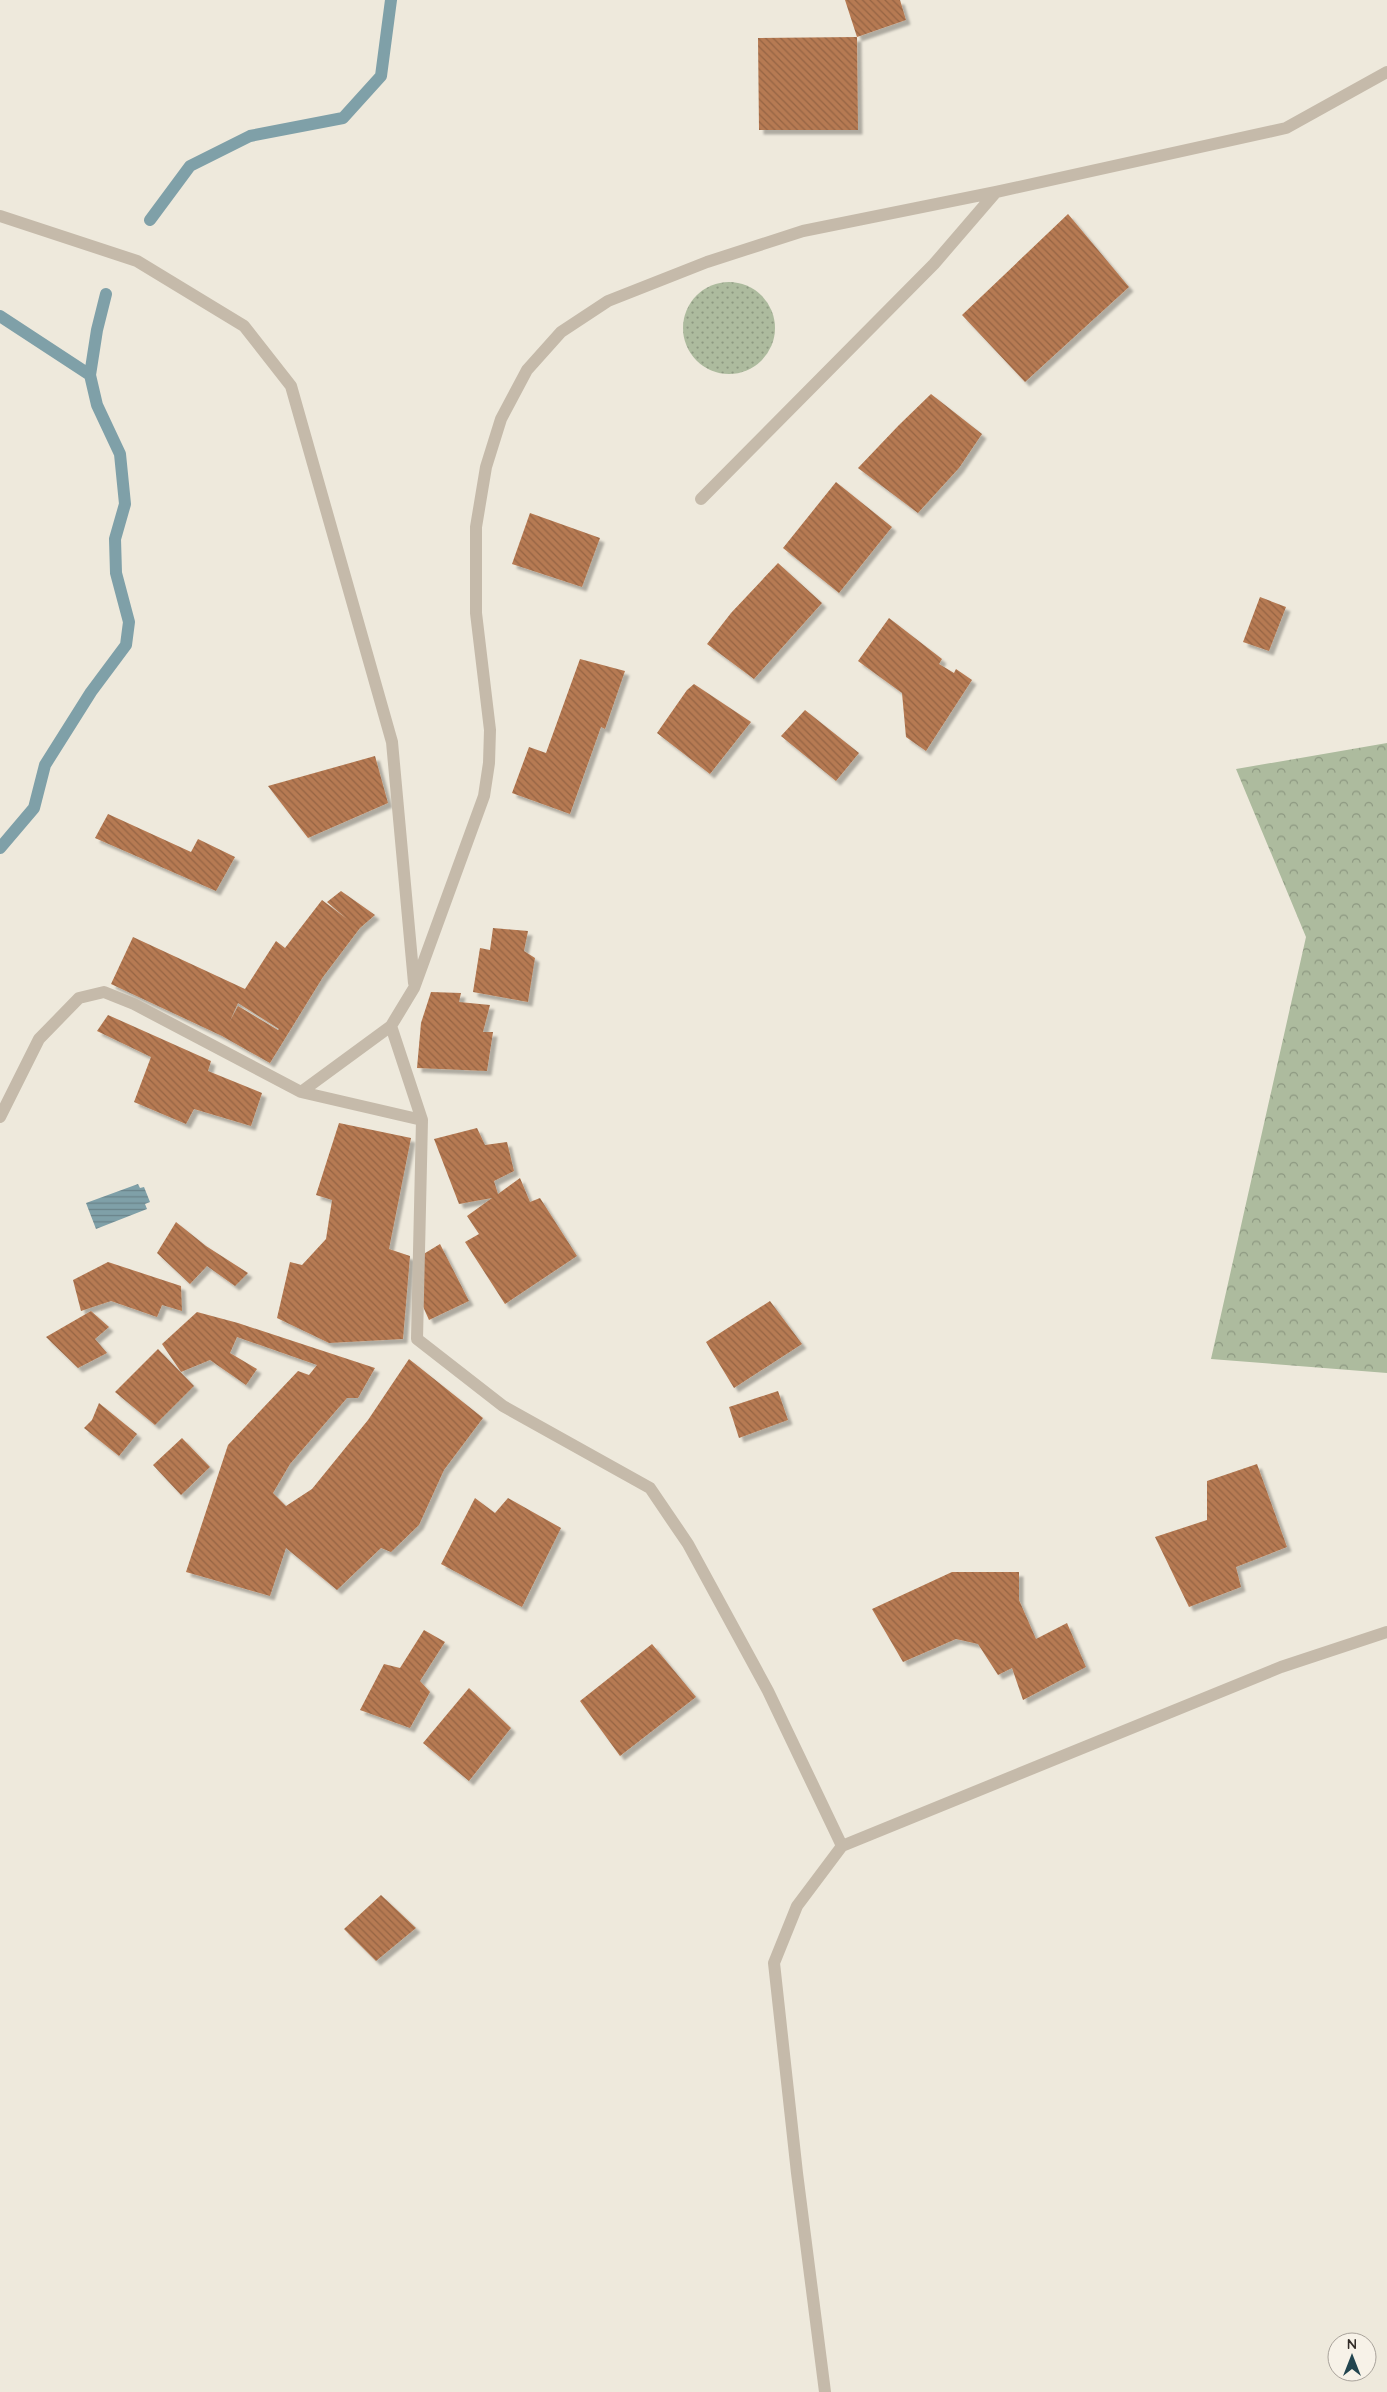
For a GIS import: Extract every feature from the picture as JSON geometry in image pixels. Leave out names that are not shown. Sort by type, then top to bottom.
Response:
[{"type":"street","points":[[301,1092],[390,1026],[414,988],[484,796],[489,763],[490,730],[476,613],[476,526],[486,467],[501,419],[527,370],[561,332],[608,301],[707,262],[803,231],[996,192],[1286,128],[1387,72]]},
{"type":"street","points":[[701,499],[934,264],[996,192]]},
{"type":"street","points":[[0,216],[137,261],[244,326],[291,386],[392,742],[414,988]]},
{"type":"street","points":[[0,1117],[39,1039],[79,998],[104,992],[134,1004],[301,1092],[422,1120]]},
{"type":"street","points":[[390,1026],[422,1120],[417,1339],[503,1406],[650,1488],[688,1544],[763,1682],[842,1846]]},
{"type":"street","points":[[825,2392],[797,2173],[774,1964],[797,1906],[842,1846],[1281,1667],[1387,1632]]},
{"type":"green space","points":[[729,282],[747,286],[761,296],[771,310],[775,328],[771,346],[761,360],[747,370],[729,374],[711,370],[697,360],[687,346],[683,328],[687,310],[697,296],[711,286]]},
{"type":"green space","points":[[1387,743],[1387,1373],[1211,1359],[1306,937],[1236,769]]},
{"type":"water","points":[[138,1184],[140,1188],[144,1187],[150,1202],[145,1204],[147,1209],[96,1229],[86,1203]]},
{"type":"building","points":[[845,0],[900,0],[906,20],[857,37]]},
{"type":"building","points":[[857,37],[858,130],[759,130],[758,38]]},
{"type":"building","points":[[1068,214],[1129,287],[1025,382],[962,315]]},
{"type":"building","points":[[931,394],[982,434],[959,468],[918,513],[858,468]]},
{"type":"building","points":[[836,482],[892,527],[839,593],[783,548]]},
{"type":"building","points":[[530,513],[600,538],[582,587],[512,564]]},
{"type":"building","points":[[778,563],[822,603],[754,679],[707,644],[731,613]]},
{"type":"building","points":[[1260,597],[1286,607],[1269,651],[1243,642]]},
{"type":"building","points":[[889,618],[942,659],[939,664],[954,673],[956,669],[972,680],[926,751],[906,737],[902,693],[858,661]]},
{"type":"building","points":[[580,659],[625,671],[605,729],[601,727],[570,814],[512,793],[529,747],[546,753]]},
{"type":"building","points":[[694,684],[751,722],[710,774],[657,733],[687,690]]},
{"type":"building","points":[[805,710],[859,753],[836,781],[781,736]]},
{"type":"building","points":[[375,756],[388,803],[308,838],[268,786]]},
{"type":"building","points":[[108,814],[191,852],[198,839],[235,857],[216,891],[95,838]]},
{"type":"building","points":[[341,891],[375,915],[360,928],[323,977],[270,1063],[222,1036],[111,984],[133,937],[245,989],[276,941],[285,948],[322,900],[347,919],[327,902]],"holes":[[[238,1003],[279,1029],[238,1006],[230,1021]]]},
{"type":"building","points":[[493,928],[528,931],[524,951],[535,958],[528,1002],[473,992],[480,948],[490,950]]},
{"type":"building","points":[[431,992],[461,993],[459,1002],[490,1005],[483,1032],[493,1032],[487,1071],[417,1068],[421,1023]]},
{"type":"building","points":[[108,1015],[211,1061],[208,1071],[262,1093],[251,1126],[194,1109],[186,1124],[134,1102],[151,1057],[97,1031]]},
{"type":"building","points":[[339,1123],[411,1138],[389,1249],[410,1256],[403,1339],[329,1343],[277,1318],[290,1262],[302,1265],[326,1239],[332,1200],[316,1195]]},
{"type":"building","points":[[477,1128],[485,1145],[507,1142],[514,1171],[494,1181],[498,1194],[520,1178],[530,1202],[540,1198],[577,1256],[505,1304],[465,1242],[479,1234],[467,1216],[492,1198],[459,1204],[434,1139]]},
{"type":"building","points":[[176,1222],[206,1246],[248,1273],[235,1286],[207,1266],[190,1284],[157,1253]]},
{"type":"building","points":[[440,1244],[469,1301],[429,1320],[421,1302],[422,1255]]},
{"type":"building","points":[[108,1262],[181,1286],[182,1311],[162,1305],[157,1317],[111,1301],[81,1311],[73,1280]]},
{"type":"building","points":[[770,1301],[802,1344],[734,1388],[706,1342]]},
{"type":"building","points":[[91,1311],[109,1327],[95,1339],[107,1353],[78,1368],[46,1337]]},
{"type":"building","points":[[197,1312],[238,1323],[375,1368],[358,1398],[347,1398],[290,1464],[273,1493],[286,1506],[312,1489],[368,1420],[409,1359],[483,1418],[444,1470],[419,1525],[391,1552],[381,1548],[337,1590],[286,1548],[270,1596],[186,1572],[228,1445],[298,1371],[309,1375],[317,1365],[237,1337],[230,1353],[257,1369],[246,1385],[210,1360],[181,1372],[162,1344]]},
{"type":"building","points":[[158,1349],[194,1386],[155,1425],[115,1392]]},
{"type":"building","points":[[778,1391],[788,1420],[739,1438],[729,1407]]},
{"type":"building","points":[[99,1403],[137,1434],[119,1456],[84,1428],[92,1420]]},
{"type":"building","points":[[182,1438],[210,1467],[181,1495],[153,1465]]},
{"type":"building","points":[[1257,1464],[1287,1547],[1236,1567],[1241,1587],[1189,1607],[1155,1537],[1207,1520],[1207,1481]]},
{"type":"building","points":[[475,1498],[495,1513],[508,1498],[561,1528],[522,1607],[441,1564]]},
{"type":"building","points":[[952,1572],[1019,1572],[1019,1600],[1036,1639],[1067,1623],[1086,1667],[1023,1700],[1012,1668],[998,1675],[978,1644],[956,1639],[903,1662],[872,1609]]},
{"type":"building","points":[[424,1630],[445,1642],[420,1681],[430,1692],[410,1728],[360,1710],[384,1664],[400,1668]]},
{"type":"building","points":[[652,1644],[696,1697],[620,1756],[580,1701]]},
{"type":"building","points":[[469,1688],[511,1728],[469,1781],[423,1743]]},
{"type":"building","points":[[381,1895],[416,1928],[376,1961],[344,1929]]},
{"type":"waterway","points":[[150,220],[190,166],[250,136],[343,118],[381,76],[391,0]]},
{"type":"waterway","points":[[0,848],[34,808],[45,765],[91,692],[126,645],[129,622],[116,573],[115,539],[125,504],[120,454],[97,405],[90,375],[97,330],[106,294]]},
{"type":"waterway","points":[[0,316],[90,375]]}]
